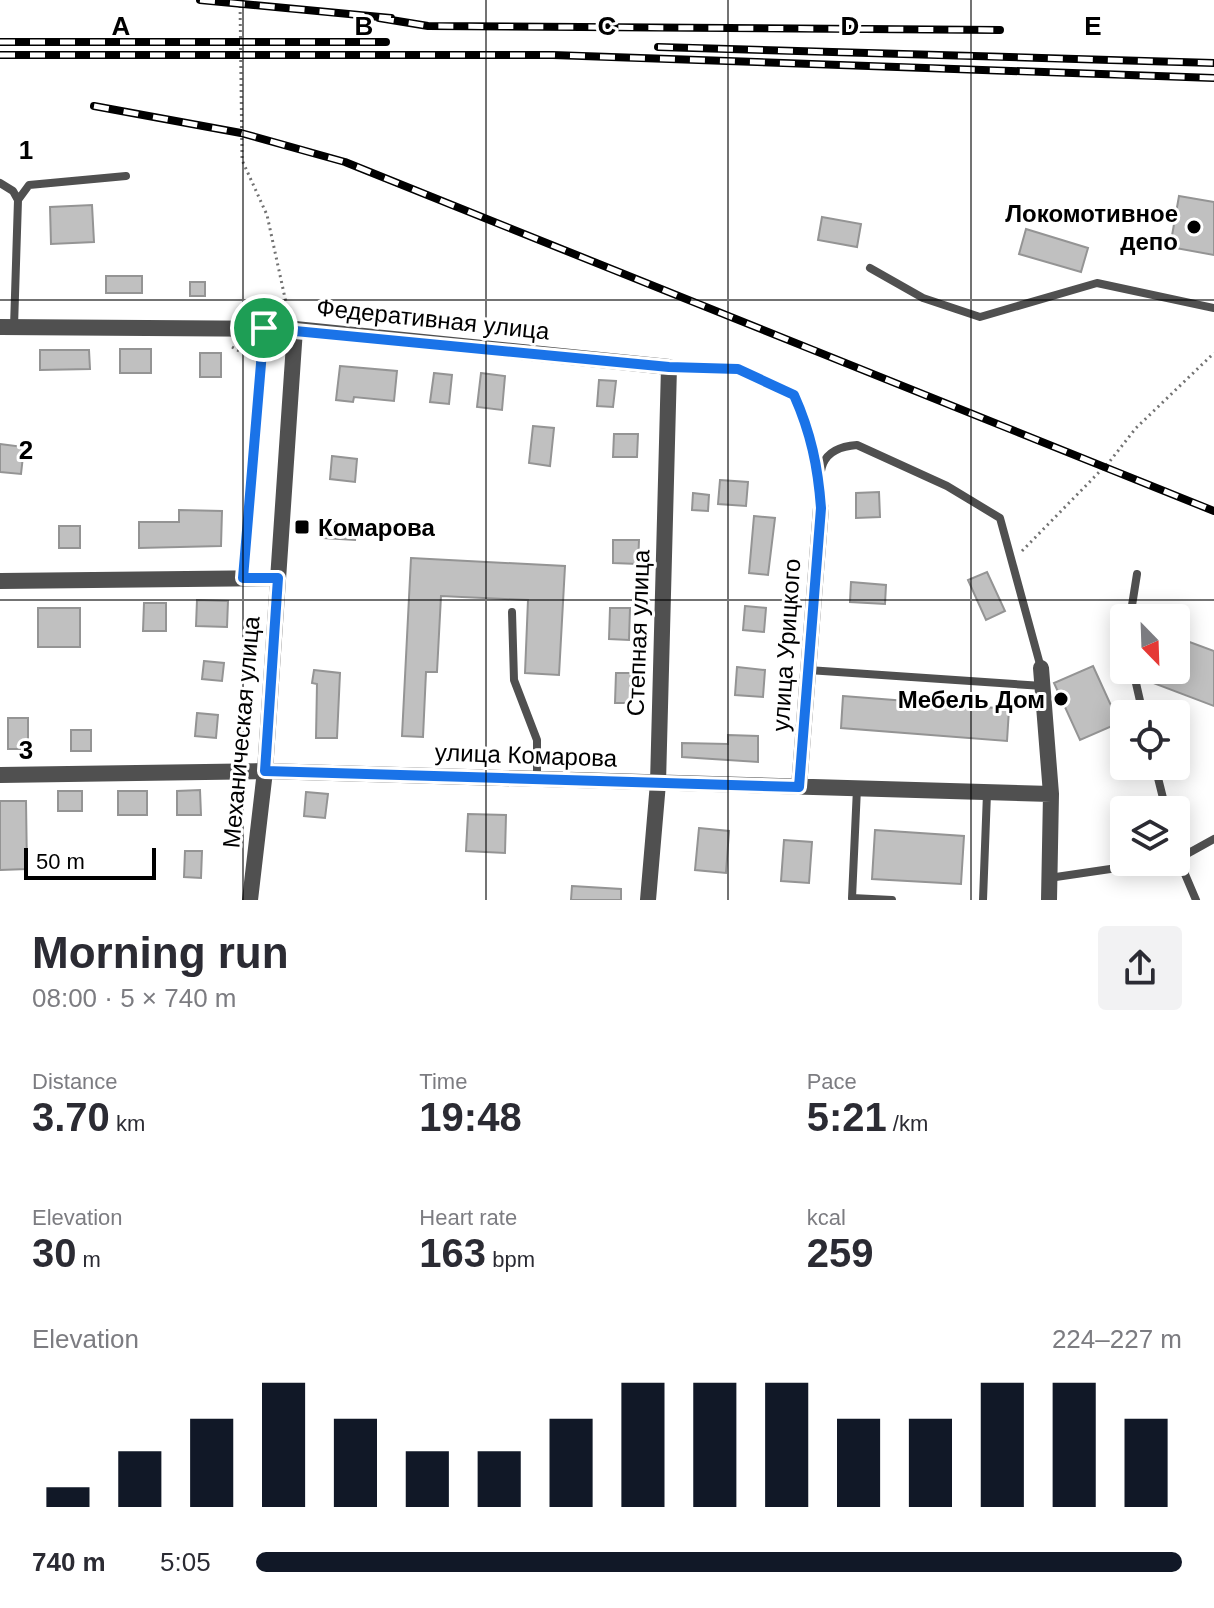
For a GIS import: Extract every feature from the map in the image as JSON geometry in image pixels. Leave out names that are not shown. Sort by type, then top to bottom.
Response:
[{"type":"street","name":"Федеративная улица","points":[[7,327],[295,329],[669,367]]},
{"type":"street","name":"Механическая улица","points":[[250,900],[265,771],[295,329]]},
{"type":"street","name":"Степная улица","points":[[648,900],[658,783],[669,367]]},
{"type":"street","name":"улица Урицкого","points":[[799,787],[821,508]]},
{"type":"street","points":[[0,581],[278,578]]},
{"type":"street","points":[[1041,668],[1051,794],[1049,900]]},
{"type":"street","name":"улица Комарова","points":[[0,775],[265,771],[1051,794]]},
{"type":"lane","points":[[7,327],[18,200],[29,185],[126,176]]},
{"type":"lane","points":[[0,183],[13,191],[18,200]]},
{"type":"lane","points":[[870,268],[923,298],[980,317],[1097,283],[1214,308]]},
{"type":"lane","points":[[821,508],[818,469],[829,454],[842,446],[857,445],[947,486],[1000,518],[1041,668]]},
{"type":"lane","points":[[1132,604],[1137,574]]},
{"type":"lane","points":[[512,612],[514,680],[537,740],[537,779]]},
{"type":"lane","points":[[808,670],[1043,686]]},
{"type":"lane","points":[[857,788],[852,898],[892,900]]},
{"type":"lane","points":[[983,900],[987,792]]},
{"type":"lane","points":[[1190,851],[1214,839]]},
{"type":"lane","points":[[1049,878],[1110,869]]},
{"type":"lane","points":[[1185,876],[1196,900]]},
{"type":"path","points":[[240,0],[242,160],[267,215],[289,315],[265,318],[243,578]]},
{"type":"path","points":[[225,346],[239,348],[263,364]]},
{"type":"path","points":[[1012,561],[1110,461],[1136,428],[1214,353]]},
{"type":"path","points":[[669,367],[738,369],[794,395],[809,429],[818,469]]},
{"type":"building","name":"Локомотивное депо","points":[[1179,196],[1214,202],[1214,255],[1170,247]]},
{"type":"building","points":[[92,205],[94,242],[51,244],[50,207]]},
{"type":"building","points":[[822,217],[861,224],[857,247],[818,240]]},
{"type":"building","points":[[1026,229],[1088,248],[1081,272],[1019,254]]},
{"type":"building","points":[[106,276],[142,276],[142,293],[106,293]]},
{"type":"building","points":[[190,282],[205,282],[205,296],[190,296]]},
{"type":"building","points":[[120,349],[151,349],[151,373],[120,373]]},
{"type":"building","points":[[40,350],[89,350],[90,369],[40,370]]},
{"type":"building","points":[[200,353],[221,353],[221,377],[200,377]]},
{"type":"building","points":[[340,366],[397,371],[394,401],[354,397],[353,402],[336,400]]},
{"type":"building","points":[[434,373],[452,375],[449,404],[430,402]]},
{"type":"building","points":[[481,373],[505,376],[502,410],[477,407]]},
{"type":"building","points":[[599,380],[616,381],[613,407],[597,406]]},
{"type":"building","points":[[533,426],[554,428],[550,466],[529,463]]},
{"type":"building","points":[[614,434],[638,434],[637,457],[613,457]]},
{"type":"building","points":[[0,444],[24,447],[21,474],[0,472]]},
{"type":"building","points":[[332,456],[357,459],[355,482],[330,479]]},
{"type":"building","points":[[720,480],[748,482],[746,506],[718,504]]},
{"type":"building","points":[[879,492],[880,517],[856,518],[856,493]]},
{"type":"building","points":[[693,493],[709,495],[708,511],[692,510]]},
{"type":"building","points":[[179,510],[222,511],[221,546],[139,548],[139,522],[179,522]]},
{"type":"building","points":[[754,516],[775,518],[768,575],[749,573]]},
{"type":"building","points":[[325,522],[356,523],[355,540],[324,538]]},
{"type":"building","points":[[59,526],[80,526],[80,548],[59,548]]},
{"type":"building","points":[[613,540],[639,540],[638,564],[613,563]]},
{"type":"building","points":[[411,558],[565,566],[559,675],[525,673],[528,600],[441,596],[437,672],[426,672],[423,737],[402,736]]},
{"type":"building","points":[[987,572],[1005,611],[986,620],[968,580]]},
{"type":"building","points":[[851,582],[886,585],[885,604],[850,602]]},
{"type":"building","points":[[197,600],[228,601],[227,627],[196,626]]},
{"type":"building","points":[[144,603],[166,603],[166,631],[143,631]]},
{"type":"building","points":[[745,606],[766,608],[764,632],[743,630]]},
{"type":"building","points":[[38,608],[80,608],[80,647],[38,647]]},
{"type":"building","points":[[610,608],[630,608],[629,640],[609,639]]},
{"type":"building","points":[[1190,642],[1214,651],[1214,706],[1156,684],[1190,684]]},
{"type":"building","points":[[204,661],[224,663],[222,681],[202,679]]},
{"type":"building","points":[[1093,666],[1110,703],[1110,727],[1080,740],[1054,683]]},
{"type":"building","points":[[737,667],[765,670],[763,697],[735,695]]},
{"type":"building","points":[[314,670],[340,673],[337,738],[316,738],[317,684],[312,683]]},
{"type":"building","points":[[616,673],[631,673],[630,703],[615,703]]},
{"type":"building","points":[[843,696],[1009,709],[1007,741],[841,728]]},
{"type":"building","points":[[197,713],[218,715],[216,738],[195,736]]},
{"type":"building","points":[[8,718],[28,718],[28,749],[8,749]]},
{"type":"building","points":[[71,730],[91,730],[91,751],[71,751]]},
{"type":"building","points":[[728,735],[758,736],[758,762],[682,757],[682,743],[728,744]]},
{"type":"building","points":[[200,790],[201,815],[177,815],[177,791]]},
{"type":"building","points":[[58,791],[82,791],[82,811],[58,811]]},
{"type":"building","points":[[118,791],[147,791],[147,815],[118,815]]},
{"type":"building","points":[[306,792],[328,794],[325,818],[304,816]]},
{"type":"building","points":[[0,801],[26,801],[27,869],[0,870]]},
{"type":"building","points":[[468,814],[506,815],[505,853],[466,851]]},
{"type":"building","points":[[699,828],[729,831],[726,873],[695,870]]},
{"type":"building","points":[[875,830],[964,836],[961,884],[872,879]]},
{"type":"building","points":[[784,840],[812,842],[809,883],[781,881]]},
{"type":"building","points":[[185,851],[202,851],[201,878],[184,877]]},
{"type":"building","points":[[572,886],[621,889],[621,900],[571,900]]},
{"type":"railway","points":[[200,0],[391,18]]},
{"type":"railway","points":[[379,18],[428,26],[1000,30]]},
{"type":"railway","points":[[0,42],[386,42]]},
{"type":"railway","points":[[658,47],[1214,63]]},
{"type":"railway","points":[[0,55],[553,55],[1214,78]]},
{"type":"railway","points":[[94,106],[241,133],[345,162],[1214,511]]},
{"type":"place","name":"Локомотивное депо","points":[[1194,227]]},
{"type":"place","name":"Комарова","points":[[302,527]]},
{"type":"place","name":"Мебель Дом","points":[[1061,699]]},
{"type":"route","points":[[264,328],[669,367],[738,369],[794,395],[809,429],[818,469],[821,508],[799,787],[265,771],[278,578],[243,578],[264,328]]}]
